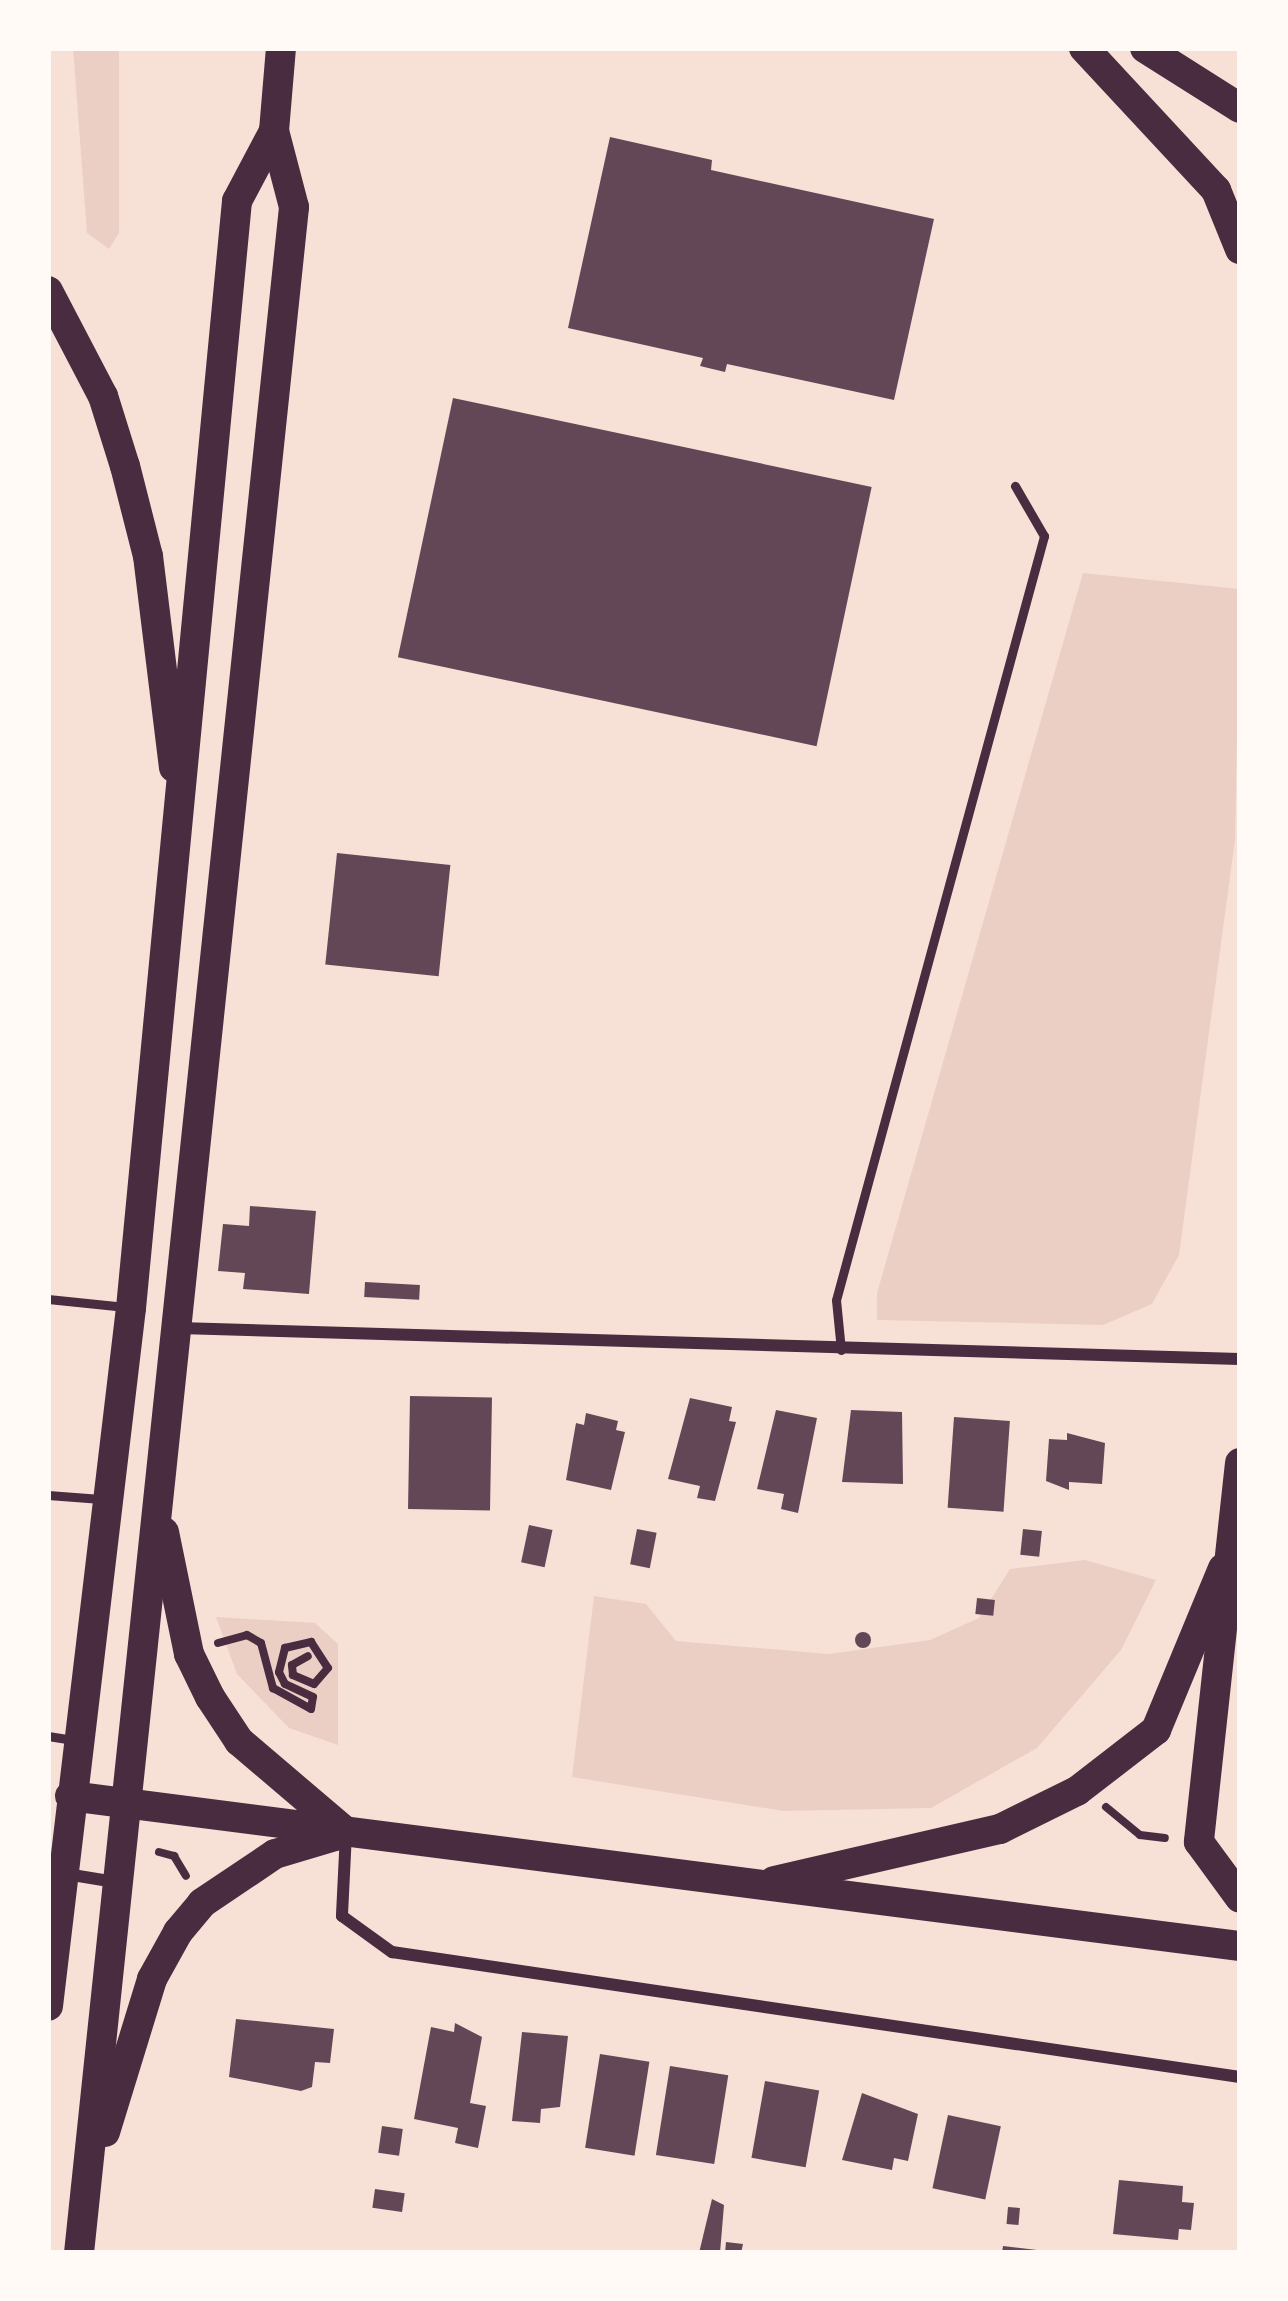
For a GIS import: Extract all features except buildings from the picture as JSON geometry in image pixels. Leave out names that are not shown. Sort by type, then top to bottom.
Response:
[{"type":"main road","points":[[79,2253],[294,207],[274,131],[280,48]]},
{"type":"main road","points":[[1084,48],[1216,190],[1240,249]]},
{"type":"main road","points":[[1145,48],[1240,109]]},
{"type":"main road","points":[[48,2006],[55,1872],[70,1796],[62,1738],[107,1499],[131,1308],[237,201],[274,131]]},
{"type":"main road","points":[[48,291],[103,396],[125,466],[148,556],[182,807]]},
{"type":"main road","points":[[1240,1462],[1223,1568],[1199,1841],[1240,1898]]},
{"type":"main road","points":[[159,1504],[189,1654],[209,1697],[239,1741],[346,1832]]},
{"type":"main road","points":[[744,1886],[910,1855],[1000,1829],[1077,1791],[1156,1730],[1223,1568]]},
{"type":"main road","points":[[70,1796],[1240,1946]]},
{"type":"main road","points":[[86,2197],[152,1979],[178,1932],[202,1903],[275,1854],[346,1832]]},
{"type":"street","points":[[178,1328],[1240,1359]]},
{"type":"street","points":[[346,1832],[342,1916],[392,1952],[1240,2078]]},
{"type":"street","points":[[55,1872],[116,1882]]},
{"type":"lane","points":[[842,1350],[836,1300],[1044,536],[1015,486]]},
{"type":"lane","points":[[48,1299],[131,1308]]},
{"type":"lane","points":[[48,1495],[107,1499]]},
{"type":"path","points":[[216,1643],[247,1635],[261,1643],[273,1688],[311,1709],[313,1697],[285,1684],[279,1672],[285,1648],[311,1642],[328,1668],[314,1684],[293,1675],[292,1665],[308,1656]]},
{"type":"path","points":[[1100,1803],[1140,1835],[1170,1839]]},
{"type":"path","points":[[159,1852],[174,1856],[187,1878]]},
{"type":"shaded area","points":[[73,48],[119,48],[119,233],[109,249],[87,233]]},
{"type":"shaded area","points":[[1083,573],[1240,589],[1235,840],[1179,1255],[1152,1304],[1103,1325],[877,1320],[877,1293]]},
{"type":"shaded area","points":[[1085,1560],[1156,1580],[1121,1650],[1037,1748],[931,1808],[783,1811],[572,1777],[594,1596],[646,1604],[676,1641],[829,1654],[930,1640],[979,1618],[1010,1569]]},
{"type":"shaded area","points":[[216,1617],[315,1623],[338,1644],[338,1745],[289,1728],[237,1674]]}]
